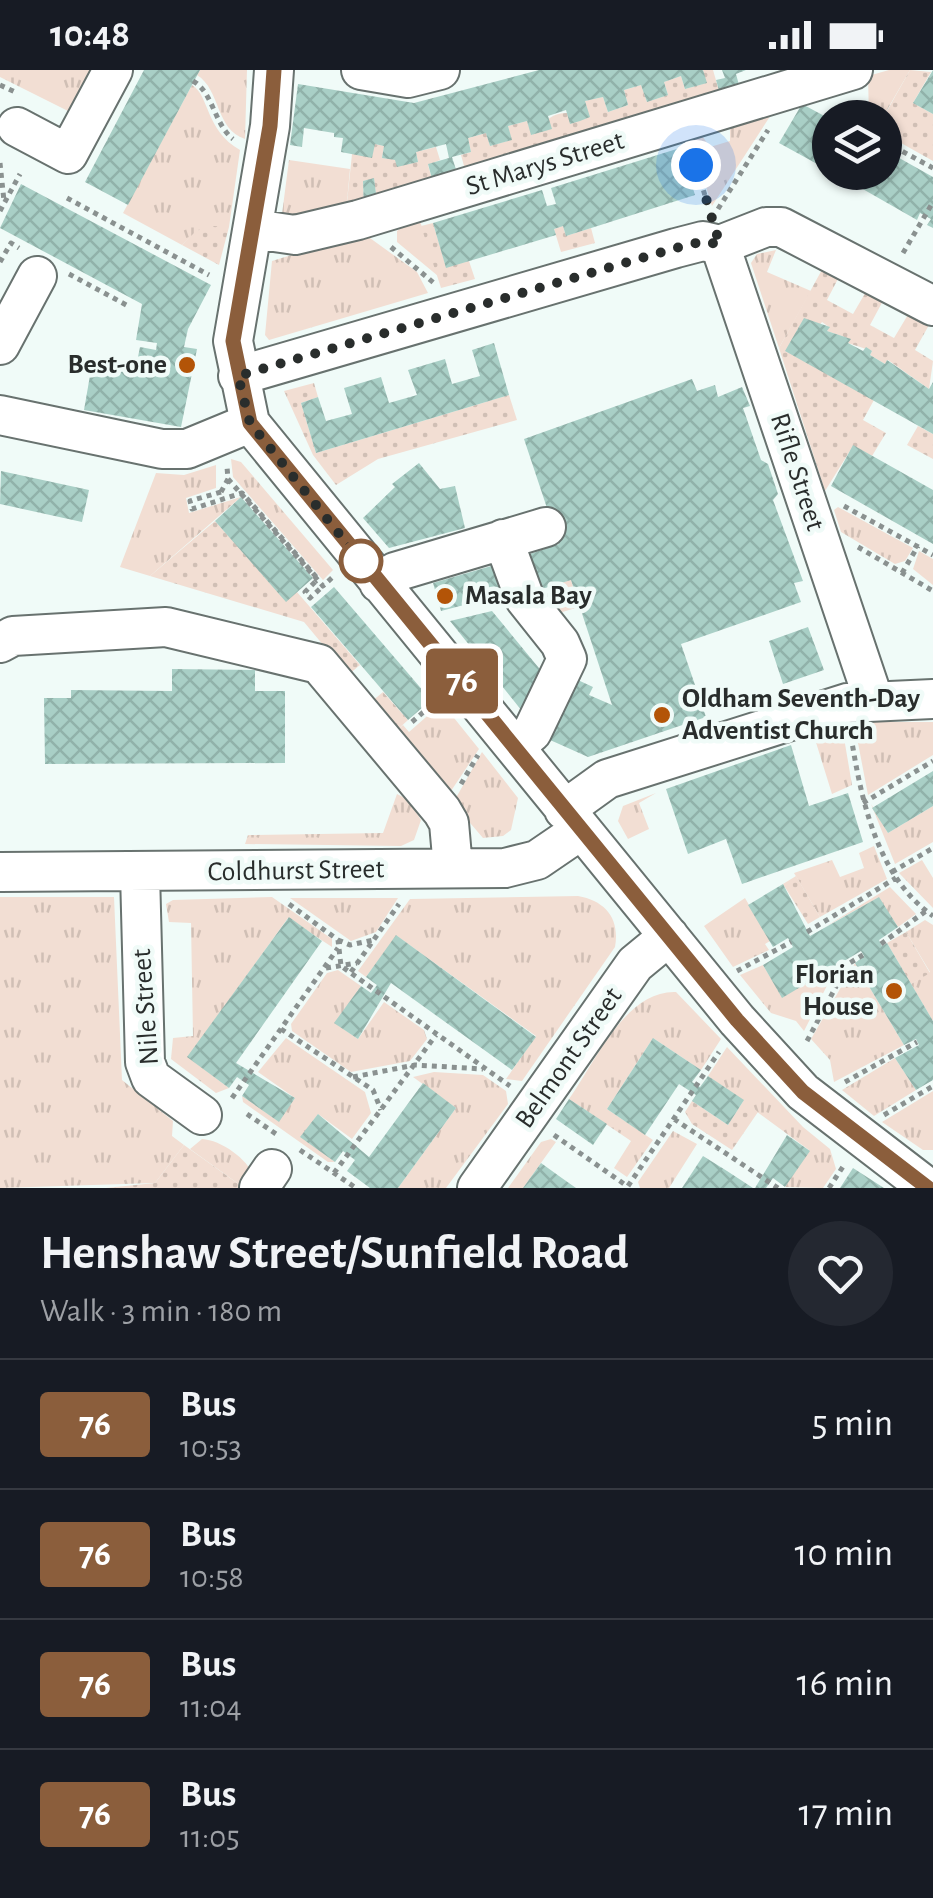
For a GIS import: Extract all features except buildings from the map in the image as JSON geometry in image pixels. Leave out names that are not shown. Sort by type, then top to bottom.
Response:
[{"type":"street","points":[[19,111],[68,154],[114,70]]},
{"type":"street","points":[[274,70],[254,229],[233,341],[250,423],[379,583],[500,745],[572,820],[803,1092],[928,1188]]},
{"type":"street","points":[[360,70],[418,73]]},
{"type":"street","name":"St Marys Street","points":[[254,229],[295,235],[358,220],[845,77]]},
{"type":"street","points":[[238,376],[704,241],[716,232],[782,227],[933,306]]},
{"type":"street","name":"Rifle Street","points":[[716,232],[860,701]]},
{"type":"street","points":[[0,345],[38,276]]},
{"type":"street","points":[[0,415],[162,449],[187,449],[250,423]]},
{"type":"street","points":[[379,583],[390,574],[546,526]]},
{"type":"street","points":[[500,745],[532,732],[567,660],[562,624],[526,599],[502,539]]},
{"type":"street","points":[[0,644],[13,636],[166,627],[319,664],[442,811],[448,823],[453,868]]},
{"type":"street","name":"Coldhurst Street","points":[[0,872],[505,868],[537,860],[608,779],[860,701],[933,699]]},
{"type":"street","name":"Nile Street","points":[[140,873],[145,1062],[151,1078],[215,1110]]},
{"type":"street","name":"Belmont Street","points":[[477,1188],[635,964],[668,936]]},
{"type":"path","points":[[194,81],[202,86],[216,120],[238,143]]},
{"type":"path","points":[[0,84],[19,111]]},
{"type":"path","points":[[716,232],[793,90]]},
{"type":"path","points":[[688,138],[716,232]]},
{"type":"path","points":[[902,151],[933,168]]},
{"type":"path","points":[[0,163],[2,208]]},
{"type":"path","points":[[2,208],[20,174]]},
{"type":"path","points":[[67,198],[220,281]]},
{"type":"path","points":[[902,256],[933,202]]},
{"type":"path","points":[[378,238],[433,278],[439,297]]},
{"type":"path","points":[[1,257],[11,243]]},
{"type":"path","points":[[226,454],[228,479],[221,492],[190,501],[192,509],[242,493],[318,579],[304,592],[310,598],[340,570]]},
{"type":"path","points":[[228,479],[323,586]]},
{"type":"path","points":[[840,504],[933,555]]},
{"type":"path","points":[[850,543],[933,590]]},
{"type":"path","points":[[902,573],[918,546]]},
{"type":"path","points":[[408,725],[444,695]]},
{"type":"path","points":[[860,701],[863,803],[894,875],[933,916]]},
{"type":"path","points":[[442,811],[500,745]]},
{"type":"path","points":[[863,803],[933,761]]},
{"type":"path","points":[[808,932],[933,848]]},
{"type":"path","points":[[350,972],[404,897]]},
{"type":"path","points":[[286,902],[339,944],[374,940]]},
{"type":"path","points":[[881,944],[926,911]]},
{"type":"path","points":[[730,974],[791,942]]},
{"type":"path","points":[[215,1110],[281,1029],[339,944]]},
{"type":"path","points":[[339,944],[341,966]]},
{"type":"path","points":[[806,1041],[848,964],[863,955]]},
{"type":"path","points":[[324,968],[358,963]]},
{"type":"path","points":[[341,966],[520,1094]]},
{"type":"path","points":[[281,1029],[373,1090],[381,1110]]},
{"type":"path","points":[[334,1174],[437,1034]]},
{"type":"path","points":[[544,1128],[630,1187],[728,1039]]},
{"type":"path","points":[[832,1088],[917,1042]]},
{"type":"path","points":[[352,1077],[414,1065],[485,1069]]},
{"type":"path","points":[[872,1122],[933,1086]]},
{"type":"path","points":[[674,1119],[778,1188]]},
{"type":"path","points":[[828,1188],[849,1158]]},
{"type":"green space","points":[[0,70],[90,70],[68,111],[0,77]]},
{"type":"green space","points":[[200,70],[247,70],[245,139],[228,127],[210,90],[197,75]]},
{"type":"green space","points":[[703,70],[713,70],[722,101],[467,177],[461,155],[471,152],[468,138],[486,133],[490,146],[511,140],[508,126],[527,121],[532,135],[557,114],[589,117],[585,101],[603,97],[608,112],[628,105],[624,90],[641,85],[647,102],[668,95],[664,82],[681,76],[685,89],[706,83]]},
{"type":"green space","points":[[910,70],[893,100],[869,100],[868,76]]},
{"type":"green space","points":[[910,70],[931,72],[913,103],[933,114],[933,161],[902,144],[902,100],[893,100]]},
{"type":"green space","points":[[192,85],[220,133],[240,150],[229,227],[197,231],[182,245],[123,213]]},
{"type":"green space","points":[[778,104],[712,206],[689,133],[700,133],[710,147],[730,141],[730,126]]},
{"type":"green space","points":[[375,144],[384,146],[382,158],[418,162],[416,152],[436,147],[440,160],[428,165],[434,186],[377,202],[374,179],[363,181],[364,206],[346,212],[352,154]]},
{"type":"green space","points":[[289,160],[350,169],[346,212],[315,221],[282,214]]},
{"type":"green space","points":[[418,215],[438,276],[397,242],[397,231]]},
{"type":"green space","points":[[433,223],[446,267],[469,261],[475,279],[441,288],[421,226]]},
{"type":"green space","points":[[563,226],[566,236],[591,228],[595,243],[561,252],[554,229]]},
{"type":"green space","points":[[229,227],[219,265],[182,245],[196,231]]},
{"type":"green space","points":[[363,233],[417,272],[428,293],[269,340],[265,335],[272,261]]},
{"type":"green space","points":[[776,250],[767,272],[811,291],[779,348],[751,263],[757,254]]},
{"type":"green space","points":[[824,266],[840,275],[827,300],[853,314],[867,290],[884,299],[870,325],[894,338],[909,313],[929,325],[915,350],[933,361],[929,389],[888,360],[885,364],[870,355],[872,351],[827,331],[829,327],[822,322],[819,326],[804,319],[786,351],[874,400],[863,420],[886,433],[872,456],[853,446],[825,491],[779,348]]},
{"type":"green space","points":[[314,383],[318,397],[301,403],[316,453],[509,395],[517,420],[378,459],[336,485],[313,455],[284,391]]},
{"type":"green space","points":[[918,426],[933,434],[933,459],[907,445]]},
{"type":"green space","points":[[231,459],[241,462],[333,570],[323,580],[233,477]]},
{"type":"green space","points":[[216,465],[216,488],[186,498],[189,513],[241,497],[150,576],[120,567],[156,473],[184,475]]},
{"type":"green space","points":[[838,507],[913,548],[905,561],[895,564],[841,532],[834,510]]},
{"type":"green space","points":[[215,521],[286,601],[297,592],[360,665],[348,675],[304,622],[150,576]]},
{"type":"green space","points":[[919,551],[933,559],[933,585],[913,569]]},
{"type":"green space","points":[[571,580],[579,607],[559,613],[550,586]]},
{"type":"green space","points":[[383,692],[408,720],[395,732],[371,702]]},
{"type":"green space","points":[[442,703],[479,749],[447,797],[395,732],[403,725],[409,732]]},
{"type":"green space","points":[[854,722],[933,722],[933,755],[868,795]]},
{"type":"green space","points":[[842,726],[852,785],[832,794],[814,736]]},
{"type":"green space","points":[[482,752],[518,798],[511,830],[503,836],[483,838],[453,803]]},
{"type":"green space","points":[[656,793],[639,803],[649,829],[628,839],[618,821],[623,806]]},
{"type":"green space","points":[[397,794],[409,800],[421,820],[414,840],[401,846],[245,844],[248,835],[383,833]]},
{"type":"green space","points":[[871,804],[888,833],[933,806],[933,842],[895,864]]},
{"type":"green space","points":[[874,846],[887,879],[820,917],[794,873],[832,860],[840,877],[864,868],[859,853]]},
{"type":"green space","points":[[922,860],[933,878],[933,908],[899,873]]},
{"type":"green space","points":[[796,876],[820,917],[808,924],[783,884]]},
{"type":"green space","points":[[890,887],[916,914],[898,927],[878,898],[825,927]]},
{"type":"green space","points":[[578,896],[596,902],[609,913],[615,928],[615,947],[522,1081],[506,1079],[536,1036],[397,936],[366,977],[358,971],[410,899]]},
{"type":"green space","points":[[0,897],[114,897],[122,1080],[173,1121],[172,1136],[184,1145],[155,1183],[0,1188]]},
{"type":"green space","points":[[272,897],[332,939],[332,947],[288,918],[188,1057],[229,1088],[216,1093],[171,1059],[173,1038],[193,1036],[191,923],[169,922],[166,904],[173,900]]},
{"type":"green space","points":[[290,898],[398,898],[376,932],[351,941]]},
{"type":"green space","points":[[745,898],[770,941],[765,944],[769,950],[733,967],[704,926]]},
{"type":"green space","points":[[925,920],[933,925],[933,1021],[911,984],[930,972],[906,932]]},
{"type":"green space","points":[[906,932],[930,973],[911,984],[887,943]]},
{"type":"green space","points":[[855,963],[904,1045],[834,1082],[830,1060],[811,1039]]},
{"type":"green space","points":[[838,964],[804,1031],[796,1021],[771,1013],[740,975],[763,965],[782,997]]},
{"type":"green space","points":[[338,970],[361,986],[335,1023],[358,1039],[384,1002],[424,1030],[427,1039],[410,1061],[351,1072],[292,1031],[291,1024],[327,973]]},
{"type":"green space","points":[[676,992],[721,1039],[701,1070],[653,1038],[607,1109],[653,1140],[627,1177],[614,1168],[631,1141],[569,1099],[627,1015],[658,995]]},
{"type":"green space","points":[[286,1038],[365,1092],[371,1113],[352,1139],[318,1114],[301,1137],[335,1162],[328,1162],[243,1102],[242,1096],[278,1121],[295,1098],[258,1072]]},
{"type":"green space","points":[[727,1047],[803,1127],[830,1149],[836,1169],[823,1188],[785,1187],[809,1150],[708,1076]]},
{"type":"green space","points":[[895,1058],[916,1090],[874,1116],[842,1090]]},
{"type":"green space","points":[[434,1072],[483,1075],[506,1091],[508,1104],[446,1188],[398,1188],[456,1108],[413,1077]]},
{"type":"green space","points":[[933,1091],[933,1150],[923,1150],[882,1122]]},
{"type":"green space","points":[[744,1100],[758,1112],[732,1150],[692,1124],[685,1112],[692,1101],[728,1125]]},
{"type":"green space","points":[[673,1131],[697,1144],[669,1188],[640,1188],[638,1182]]},
{"type":"green space","points":[[202,1139],[225,1147],[246,1164],[254,1177],[244,1188],[190,1149]]},
{"type":"green space","points":[[541,1142],[556,1142],[523,1188],[508,1188]]},
{"type":"green space","points":[[184,1145],[244,1188],[106,1188],[155,1183]]},
{"type":"bus line","name":"76","points":[[274,70],[270,126],[233,341],[250,423],[737,1020],[803,1092],[928,1188]]},
{"type":"place","name":"Best-one","points":[[187,365]]},
{"type":"place","name":"Masala Bay","points":[[445,596]]},
{"type":"place","name":"Oldham Seventh-Day Adventist Church","points":[[662,715]]},
{"type":"place","name":"Florian House","points":[[894,991]]},
{"type":"route","points":[[361,561],[250,423],[238,376],[676,248],[704,241],[720,245],[696,165]]}]
